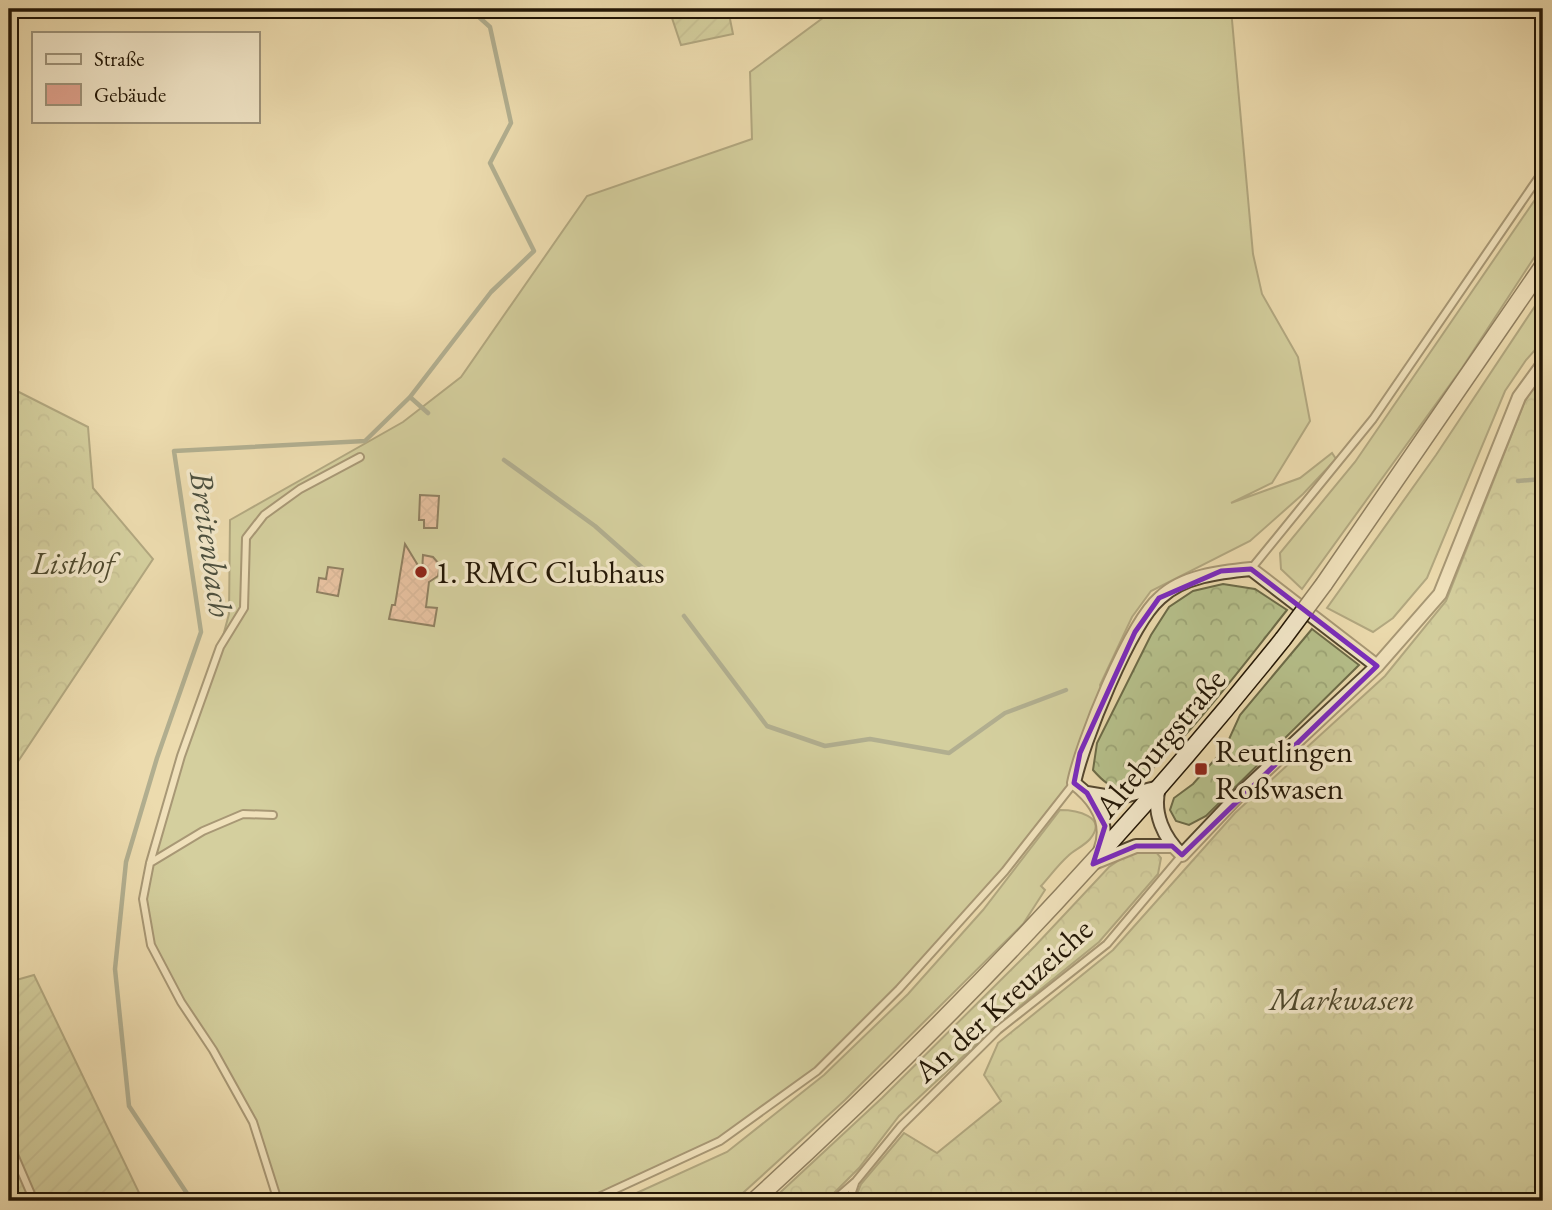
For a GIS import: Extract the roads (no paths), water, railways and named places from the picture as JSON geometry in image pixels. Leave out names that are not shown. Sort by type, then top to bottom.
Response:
[{"type":"main road","name":"Alteburgstraße","points":[[754,1201],[943,1023],[1093,864],[1159,787],[1283,639],[1324,584],[1543,266]]},
{"type":"street","points":[[1093,864],[1136,846],[1177,851],[1377,666],[1440,594],[1519,397],[1543,364]]},
{"type":"street","points":[[1093,864],[1102,845],[1104,826],[1087,793],[1074,783],[1080,753],[1130,643],[1159,598],[1187,581],[1221,572],[1251,569],[1377,666]]},
{"type":"street","points":[[1087,793],[1117,798],[1159,787],[1157,815],[1177,851]]},
{"type":"lane","points":[[1251,569],[1373,419],[1543,171]]},
{"type":"lane","points":[[278,1201],[253,1122],[151,945],[143,899],[150,863],[181,756],[220,647],[244,608],[246,538],[264,515],[300,489],[360,457]]},
{"type":"lane","points":[[590,1201],[720,1141],[817,1071],[899,989],[1005,871],[1074,783]]},
{"type":"lane","points":[[150,863],[203,831],[243,814],[273,815]]},
{"type":"lane","name":"An der Kreuzeiche","points":[[856,1181],[901,1126],[998,1030],[1107,944],[1177,851]]},
{"type":"lane","points":[[9,1143],[34,1201]]},
{"type":"lane","points":[[833,1201],[856,1181]]},
{"type":"lane","points":[[849,1201],[856,1181]]},
{"type":"waterway","name":"Breitenbach","points":[[192,1201],[129,1106],[115,969],[126,862],[157,758],[201,632],[174,451],[365,441],[410,397],[491,292],[534,251],[490,163],[511,123],[490,27],[470,9]]},
{"type":"waterway","points":[[410,397],[428,413]]},
{"type":"waterway","points":[[504,460],[595,526],[647,572]]},
{"type":"waterway","points":[[1518,481],[1543,479]]},
{"type":"waterway","points":[[684,616],[767,726],[825,746],[870,739],[949,753],[1005,713],[1066,690]]},
{"type":"place","name":"1. RMC Clubhaus","points":[[421,572]]},
{"type":"place","name":"Reutlingen Roßwasen","points":[[1201,769]]},
{"type":"park label","name":"Listhof","points":[[73,563]]},
{"type":"park label","name":"Markwasen","points":[[1342,999]]}]
